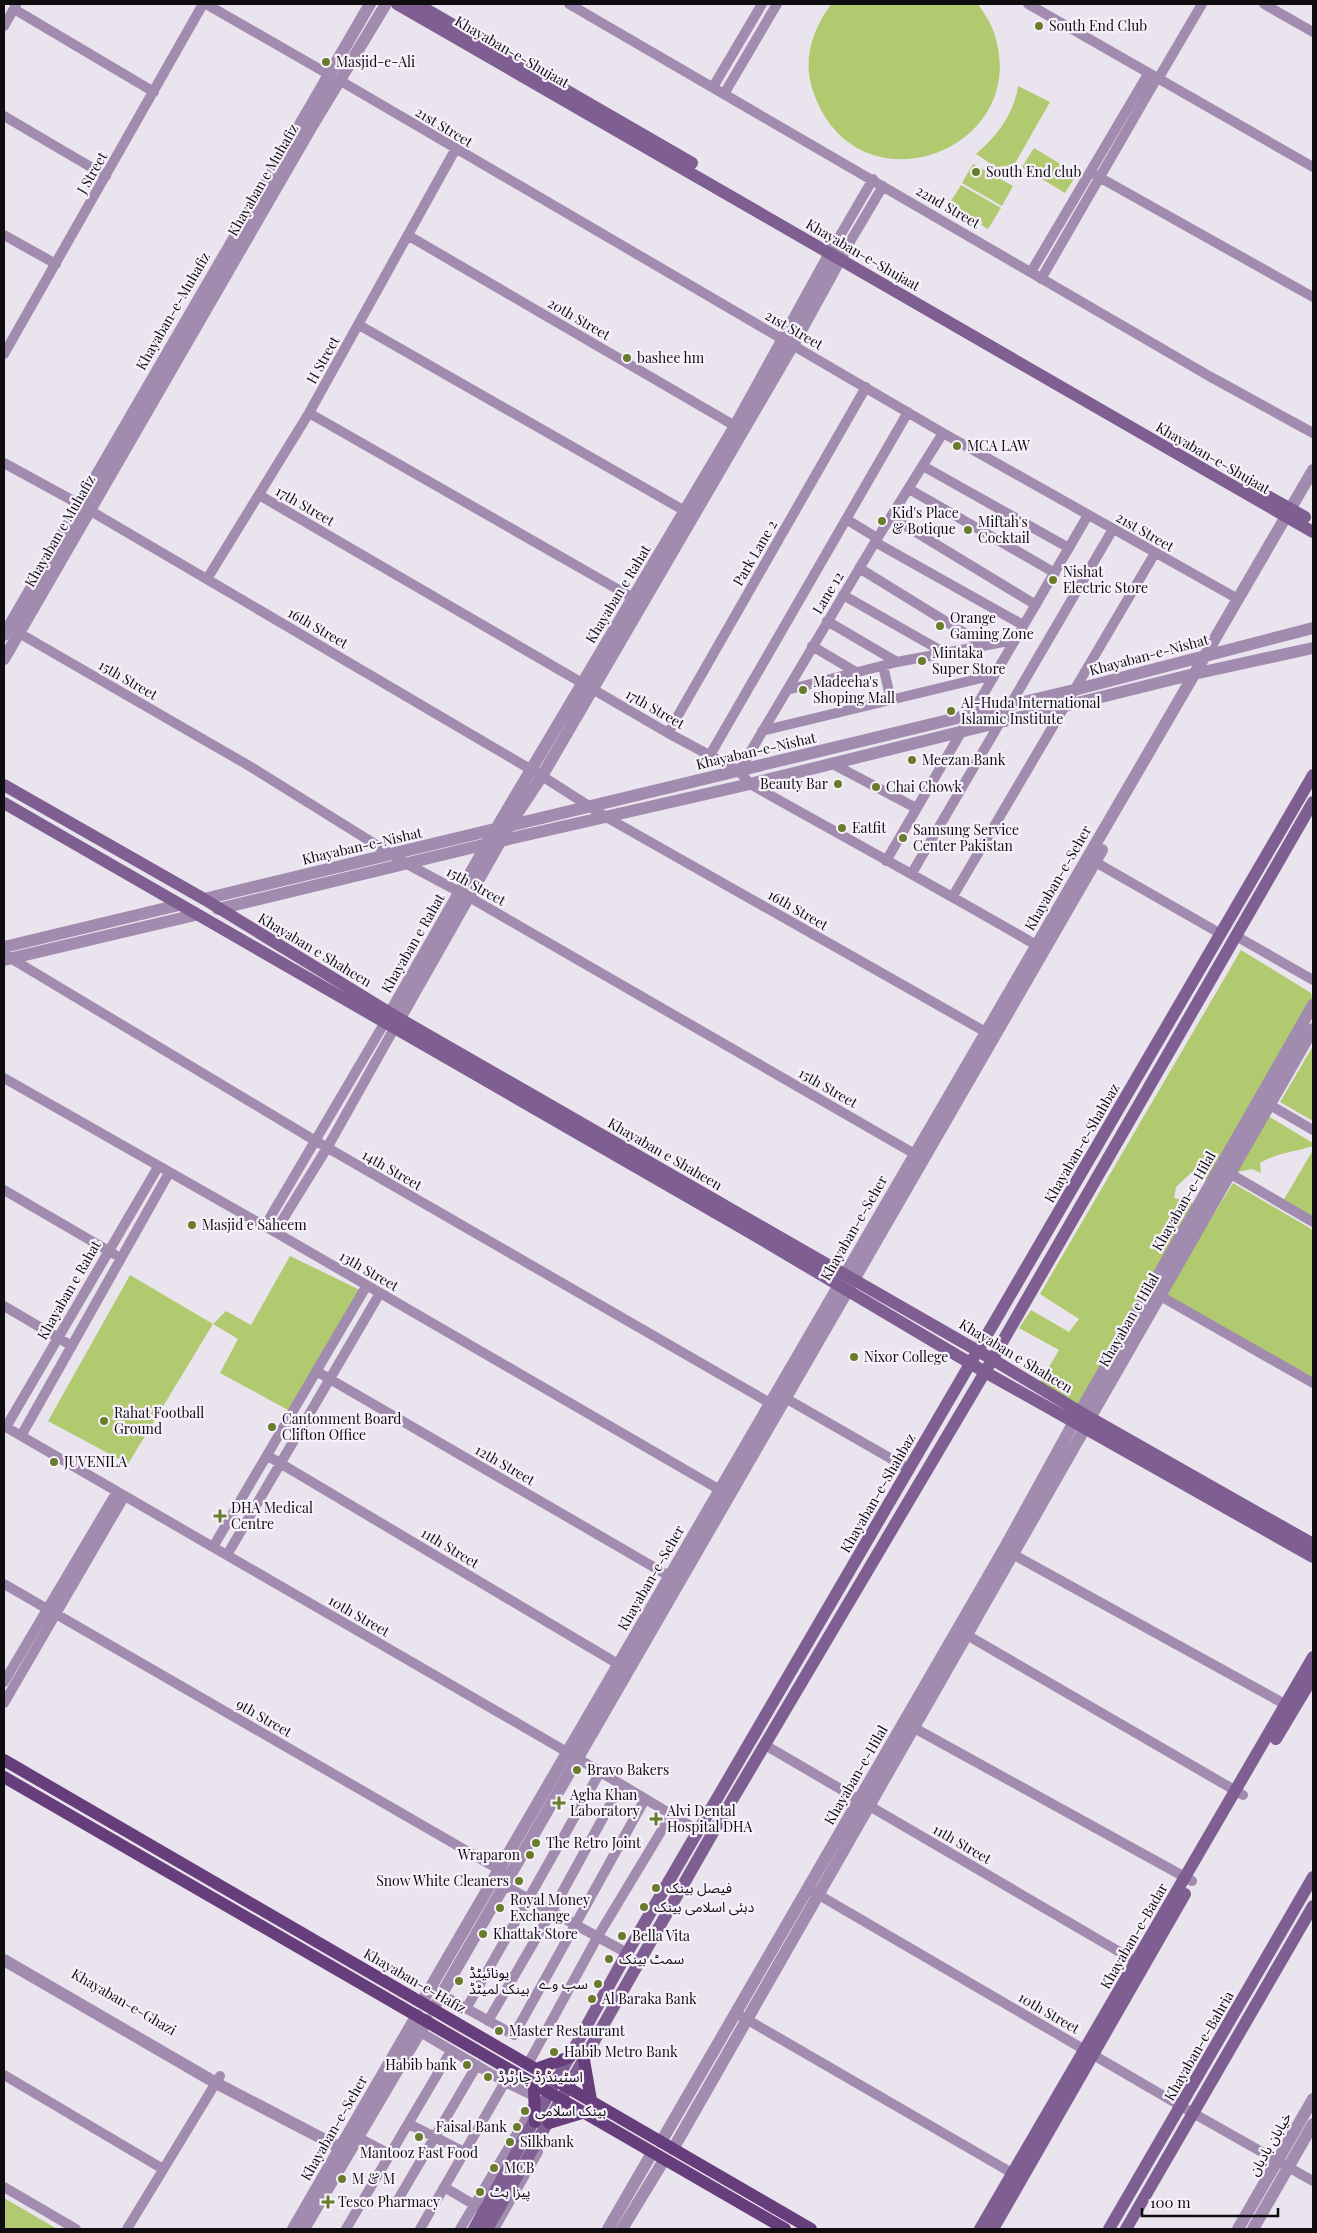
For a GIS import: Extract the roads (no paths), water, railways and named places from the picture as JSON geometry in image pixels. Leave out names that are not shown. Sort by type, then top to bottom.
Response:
[{"type":"main road","name":"Khayaban-e-Shujaat","points":[[397,4],[837,252]]},
{"type":"main road","name":"Khayaban-e-Shujaat","points":[[417,4],[837,252],[1291,515],[1313,532]]},
{"type":"main road","points":[[1291,515],[1313,522]]},
{"type":"main road","name":"Khayaban-e-Shahbaz","points":[[563,2085],[570,2057],[627,1953],[1313,776]]},
{"type":"main road","name":"Khayaban e Shaheen","points":[[4,785],[204,899],[392,1020]]},
{"type":"main road","name":"Khayaban-e-Shahbaz","points":[[474,2229],[479,2208],[535,2122],[584,2060],[765,1745],[985,1372],[1313,802]]},
{"type":"main road","name":"Khayaban e Shaheen","points":[[4,803],[195,915],[392,1020],[846,1282],[992,1359],[1082,1420]]},
{"type":"main road","name":"Khayaban e Shaheen","points":[[846,1282],[985,1372],[1082,1420],[1291,1538],[1313,1557]]},
{"type":"main road","name":"Khayaban e Shaheen","points":[[1291,1538],[1313,1544]]},
{"type":"main road","name":"Khayaban-e-Badar","points":[[993,2229],[1089,2052],[1290,1706],[1313,1657]]},
{"type":"main road","name":"Khayaban-e-Badar","points":[[1290,1706],[1313,1677]]},
{"type":"main road","name":"Khayaban-e-Hafiz","points":[[4,1760],[422,2002],[421,2020]]},
{"type":"main road","name":"Khayaban-e-Hafiz","points":[[4,1777],[421,2020],[483,2064],[534,2095],[555,2098],[785,2229]]},
{"type":"main road","points":[[191,1887],[199,1874]]},
{"type":"main road","name":"Khayaban-e-Bahria","points":[[1126,2229],[1187,2110],[1313,1877]]},
{"type":"main road","name":"Khayaban-e-Bahria","points":[[1109,2229],[1187,2110],[1313,1906]]},
{"type":"main road","name":"Khayaban-e-Hafiz","points":[[421,2020],[532,2067],[811,2229]]},
{"type":"main road","name":"Khayaban-e-Badar","points":[[980,2229],[1012,2173],[1089,2052]]},
{"type":"main road","points":[[532,2067],[570,2057]]},
{"type":"main road","points":[[584,2060],[591,2100]]},
{"type":"main road","points":[[534,2095],[535,2122]]},
{"type":"main road","name":"Khayaban-e-Shahbaz","points":[[486,2229],[552,2122],[555,2098]]},
{"type":"main road","points":[[552,2122],[582,2113]]},
{"type":"street","name":"21st Street","points":[[204,4],[333,77],[455,150],[943,433],[1238,599]]},
{"type":"street","name":"J Street","points":[[4,352],[204,4]]},
{"type":"street","name":"Khayaban-e-Muhafiz","points":[[4,658],[9,630],[50,566],[333,77],[370,4]]},
{"type":"street","points":[[333,77],[386,4]]},
{"type":"street","name":"22nd Street","points":[[569,4],[1209,376],[1313,433]]},
{"type":"street","points":[[713,87],[762,4]]},
{"type":"street","points":[[724,94],[777,4]]},
{"type":"street","points":[[1028,4],[1313,167]]},
{"type":"street","points":[[1031,272],[1095,175],[1154,77],[1202,4]]},
{"type":"street","points":[[1264,4],[1313,32]]},
{"type":"street","points":[[4,26],[15,6],[154,92]]},
{"type":"street","points":[[4,116],[106,176]]},
{"type":"street","name":"H Street","points":[[207,579],[309,413],[409,236],[455,150]]},
{"type":"street","points":[[1041,279],[1095,175]]},
{"type":"street","points":[[1095,175],[1313,297]]},
{"type":"street","name":"Khayaban e Rahat","points":[[392,1020],[788,343],[837,252],[873,179]]},
{"type":"street","name":"Khayaban e Rahat","points":[[837,252],[883,186]]},
{"type":"street","points":[[4,235],[56,264]]},
{"type":"street","name":"20th Street","points":[[409,236],[735,426]]},
{"type":"street","points":[[359,325],[685,511]]},
{"type":"street","name":"Khayaban e Rahat","points":[[588,686],[633,598],[735,426],[788,343]]},
{"type":"street","name":"Park Lane 2","points":[[668,733],[866,387]]},
{"type":"street","points":[[710,755],[908,412]]},
{"type":"street","points":[[309,413],[633,598]]},
{"type":"street","name":"Lane 12","points":[[739,770],[859,568],[943,433]]},
{"type":"street","name":"16th Street","points":[[4,463],[84,507],[537,773],[606,817],[990,1035]]},
{"type":"street","points":[[923,466],[1069,548]]},
{"type":"street","name":"Khayaban-e-Seher","points":[[572,1756],[618,1664],[674,1579],[720,1490],[846,1282],[990,1035],[1291,515],[1313,470]]},
{"type":"street","name":"Khayaban-e-Seher","points":[[1210,655],[1238,599],[1313,484]]},
{"type":"street","points":[[909,489],[1055,573]]},
{"type":"street","name":"17th Street","points":[[259,495],[668,733],[739,770],[750,784],[886,861],[953,896],[1036,945]]},
{"type":"street","points":[[886,861],[1088,515]]},
{"type":"street","points":[[891,517],[1036,605]]},
{"type":"street","points":[[846,519],[876,540],[1023,625]]},
{"type":"street","points":[[912,873],[1113,529]]},
{"type":"street","points":[[953,896],[1155,553]]},
{"type":"street","points":[[859,568],[984,645]]},
{"type":"street","points":[[843,595],[944,653]]},
{"type":"street","points":[[827,621],[897,662]]},
{"type":"street","name":"Khayaban-e-Nishat","points":[[502,832],[589,806],[1074,690],[1313,628]]},
{"type":"street","name":"15th Street","points":[[9,630],[246,764],[407,864],[464,894],[919,1157]]},
{"type":"street","points":[[786,690],[897,662],[1014,640]]},
{"type":"street","points":[[812,646],[856,672]]},
{"type":"street","name":"Khayaban-e-Nishat","points":[[204,899],[392,854],[502,832],[606,817],[1313,648]]},
{"type":"street","points":[[883,666],[890,700]]},
{"type":"street","points":[[762,732],[994,675]]},
{"type":"street","points":[[832,763],[916,808]]},
{"type":"street","name":"Khayaban e Rahat","points":[[464,894],[486,844],[502,832]]},
{"type":"street","name":"Khayaban-e-Nishat","points":[[218,909],[486,844]]},
{"type":"street","points":[[1091,860],[1221,934]]},
{"type":"street","name":"Khayaban-e-Seher","points":[[990,1035],[1036,945],[1091,860]]},
{"type":"street","points":[[4,947],[179,905]]},
{"type":"street","points":[[6,958],[195,915]]},
{"type":"street","points":[[1236,936],[1313,980]]},
{"type":"street","name":"14th Street","points":[[6,958],[327,1148],[777,1398],[910,1469]]},
{"type":"street","points":[[1313,1005],[1265,1102],[1313,1130]]},
{"type":"street","points":[[265,1226],[314,1140],[392,1020]]},
{"type":"street","points":[[276,1232],[327,1148],[392,1020]]},
{"type":"street","name":"Khayaban e Hilal","points":[[1155,1293],[1265,1102],[1313,1030]]},
{"type":"street","name":"13th Street","points":[[4,1078],[158,1167],[276,1232],[720,1490]]},
{"type":"street","name":"Khayaban e Rahat","points":[[5,1427],[158,1167]]},
{"type":"street","points":[[1226,1171],[1313,1222]]},
{"type":"street","points":[[20,1436],[170,1173]]},
{"type":"street","points":[[4,1190],[121,1258]]},
{"type":"street","points":[[213,1547],[367,1285]]},
{"type":"street","points":[[226,1555],[380,1293]]},
{"type":"street","points":[[1082,1420],[1155,1293],[1313,1383]]},
{"type":"street","points":[[4,1306],[72,1346]]},
{"type":"street","name":"12th Street","points":[[316,1370],[674,1579]]},
{"type":"street","name":"Khayaban-e-Seher","points":[[422,2002],[429,1988],[501,1877],[777,1398]]},
{"type":"street","name":"Khayaban-e-Hilal","points":[[661,2142],[741,2016],[1009,1552],[1082,1420]]},
{"type":"street","name":"10th Street","points":[[5,1427],[699,1831]]},
{"type":"street","name":"11th Street","points":[[268,1456],[618,1664]]},
{"type":"street","points":[[4,1703],[52,1611],[120,1495]]},
{"type":"street","points":[[1009,1552],[1290,1706]]},
{"type":"street","name":"9th Street","points":[[4,1584],[501,1877],[529,1899],[627,1953]]},
{"type":"street","points":[[4,1682],[52,1611]]},
{"type":"street","points":[[962,1632],[1239,1793]]},
{"type":"street","points":[[909,1725],[1189,1879]]},
{"type":"street","name":"11th Street","points":[[765,1745],[1140,1964]]},
{"type":"street","points":[[466,2009],[600,1772]]},
{"type":"street","points":[[488,2021],[552,1911],[621,1785]]},
{"type":"street","points":[[429,1988],[514,2035],[645,1800]]},
{"type":"street","points":[[532,2067],[598,1936],[670,1814]]},
{"type":"street","name":"Khayaban-e-Seher","points":[[293,2229],[344,2150],[421,2020],[441,1995],[501,1877]]},
{"type":"street","name":"10th Street","points":[[813,1891],[1187,2110],[1313,2180]]},
{"type":"street","name":"Khayaban-e-Ghazi","points":[[4,1950],[220,2081]]},
{"type":"street","name":"Khayaban-e-Ghazi","points":[[4,1960],[344,2150]]},
{"type":"street","points":[[673,2149],[741,2016],[1012,2173]]},
{"type":"street","points":[[344,2150],[357,2137],[421,2020],[451,2051],[483,2064],[505,2082],[534,2095],[479,2208],[460,2229]]},
{"type":"street","points":[[346,2229],[451,2051]]},
{"type":"street","points":[[396,2203],[436,2136],[483,2064]]},
{"type":"street","points":[[4,2075],[163,2169]]},
{"type":"street","points":[[126,2229],[220,2081]]},
{"type":"street","points":[[420,2229],[505,2082]]},
{"type":"street","name":"خیابان بادبان","points":[[1253,2229],[1313,2099]]},
{"type":"street","points":[[494,2229],[552,2122]]},
{"type":"street","points":[[409,2124],[436,2136],[464,2152]]},
{"type":"street","name":"خیابان بادبان","points":[[1238,2229],[1283,2163],[1313,2124]]},
{"type":"street","points":[[357,2137],[390,2155]]},
{"type":"street","name":"Khayaban-e-Seher","points":[[304,2229],[344,2150]]},
{"type":"street","points":[[608,2229],[652,2153]]},
{"type":"street","points":[[622,2229],[664,2160]]},
{"type":"street","points":[[4,2187],[76,2229]]},
{"type":"street","points":[[444,2187],[479,2208]]},
{"type":"place","name":"South End Club","points":[[1039,26]]},
{"type":"place","name":"Masjid-e-Ali","points":[[326,62]]},
{"type":"place","name":"South End club","points":[[976,172]]},
{"type":"place","name":"bashee hm","points":[[627,358]]},
{"type":"place","name":"MCA LAW","points":[[957,446]]},
{"type":"place","name":"Kid's Place & Botique","points":[[882,521]]},
{"type":"place","name":"Miftah's Cocktail","points":[[968,530]]},
{"type":"place","name":"Nishat Electric Store","points":[[1053,580]]},
{"type":"place","name":"Orange Gaming Zone","points":[[940,626]]},
{"type":"place","name":"Mintaka Super Store","points":[[922,661]]},
{"type":"place","name":"Madeeha's Shoping Mall","points":[[803,690]]},
{"type":"place","name":"Al-Huda International Islamic Institute","points":[[951,711]]},
{"type":"place","name":"Meezan Bank","points":[[912,760]]},
{"type":"place","name":"Beauty Bar","points":[[838,784]]},
{"type":"place","name":"Chai Chowk","points":[[876,787]]},
{"type":"place","name":"Eatfit","points":[[842,828]]},
{"type":"place","name":"Samsung Service Center Pakistan","points":[[903,838]]},
{"type":"place","name":"Masjid e Saheem","points":[[192,1225]]},
{"type":"place","name":"Nixor College","points":[[854,1357]]},
{"type":"place","name":"Rahat Football Ground","points":[[104,1421]]},
{"type":"place","name":"Cantonment Board Clifton Office","points":[[272,1427]]},
{"type":"place","name":"JUVENILA","points":[[54,1462]]},
{"type":"place","name":"DHA Medical Centre","points":[[220,1516]]},
{"type":"place","name":"Bravo Bakers","points":[[577,1770]]},
{"type":"place","name":"Agha Khan Laboratory","points":[[559,1803]]},
{"type":"place","name":"Alvi Dental Hospital DHA","points":[[656,1819]]},
{"type":"place","name":"The Retro Joint","points":[[536,1843]]},
{"type":"place","name":"Wraparon","points":[[530,1855]]},
{"type":"place","name":"Snow White Cleaners","points":[[519,1881]]},
{"type":"place","name":"فیصل بینک","points":[[656,1888]]},
{"type":"place","name":"دبئی اسلامی بینک","points":[[644,1907]]},
{"type":"place","name":"Royal Money Exchange","points":[[500,1908]]},
{"type":"place","name":"Khattak Store","points":[[483,1934]]},
{"type":"place","name":"Bella Vita","points":[[622,1936]]},
{"type":"place","name":"سمٹ بینک","points":[[609,1959]]},
{"type":"place","name":"یونائیٹڈ بینک لمیٹڈ","points":[[459,1981]]},
{"type":"place","name":"سب وے","points":[[598,1984]]},
{"type":"place","name":"Al Baraka Bank","points":[[592,1999]]},
{"type":"place","name":"Master Restaurant","points":[[499,2031]]},
{"type":"place","name":"Habib Metro Bank","points":[[554,2052]]},
{"type":"place","name":"Habib bank","points":[[467,2065]]},
{"type":"place","name":"اسٹینڈرڈ چارٹرڈ","points":[[488,2077]]},
{"type":"place","name":"بینک اسلامی","points":[[525,2111]]},
{"type":"place","name":"Faisal Bank","points":[[517,2127]]},
{"type":"place","name":"Mantooz Fast Food","points":[[419,2137]]},
{"type":"place","name":"Silkbank","points":[[510,2142]]},
{"type":"place","name":"MCB","points":[[494,2168]]},
{"type":"place","name":"M & M","points":[[342,2179]]},
{"type":"place","name":"پیزا ہٹ","points":[[480,2192]]},
{"type":"place","name":"Tesco Pharmacy","points":[[328,2202]]}]
